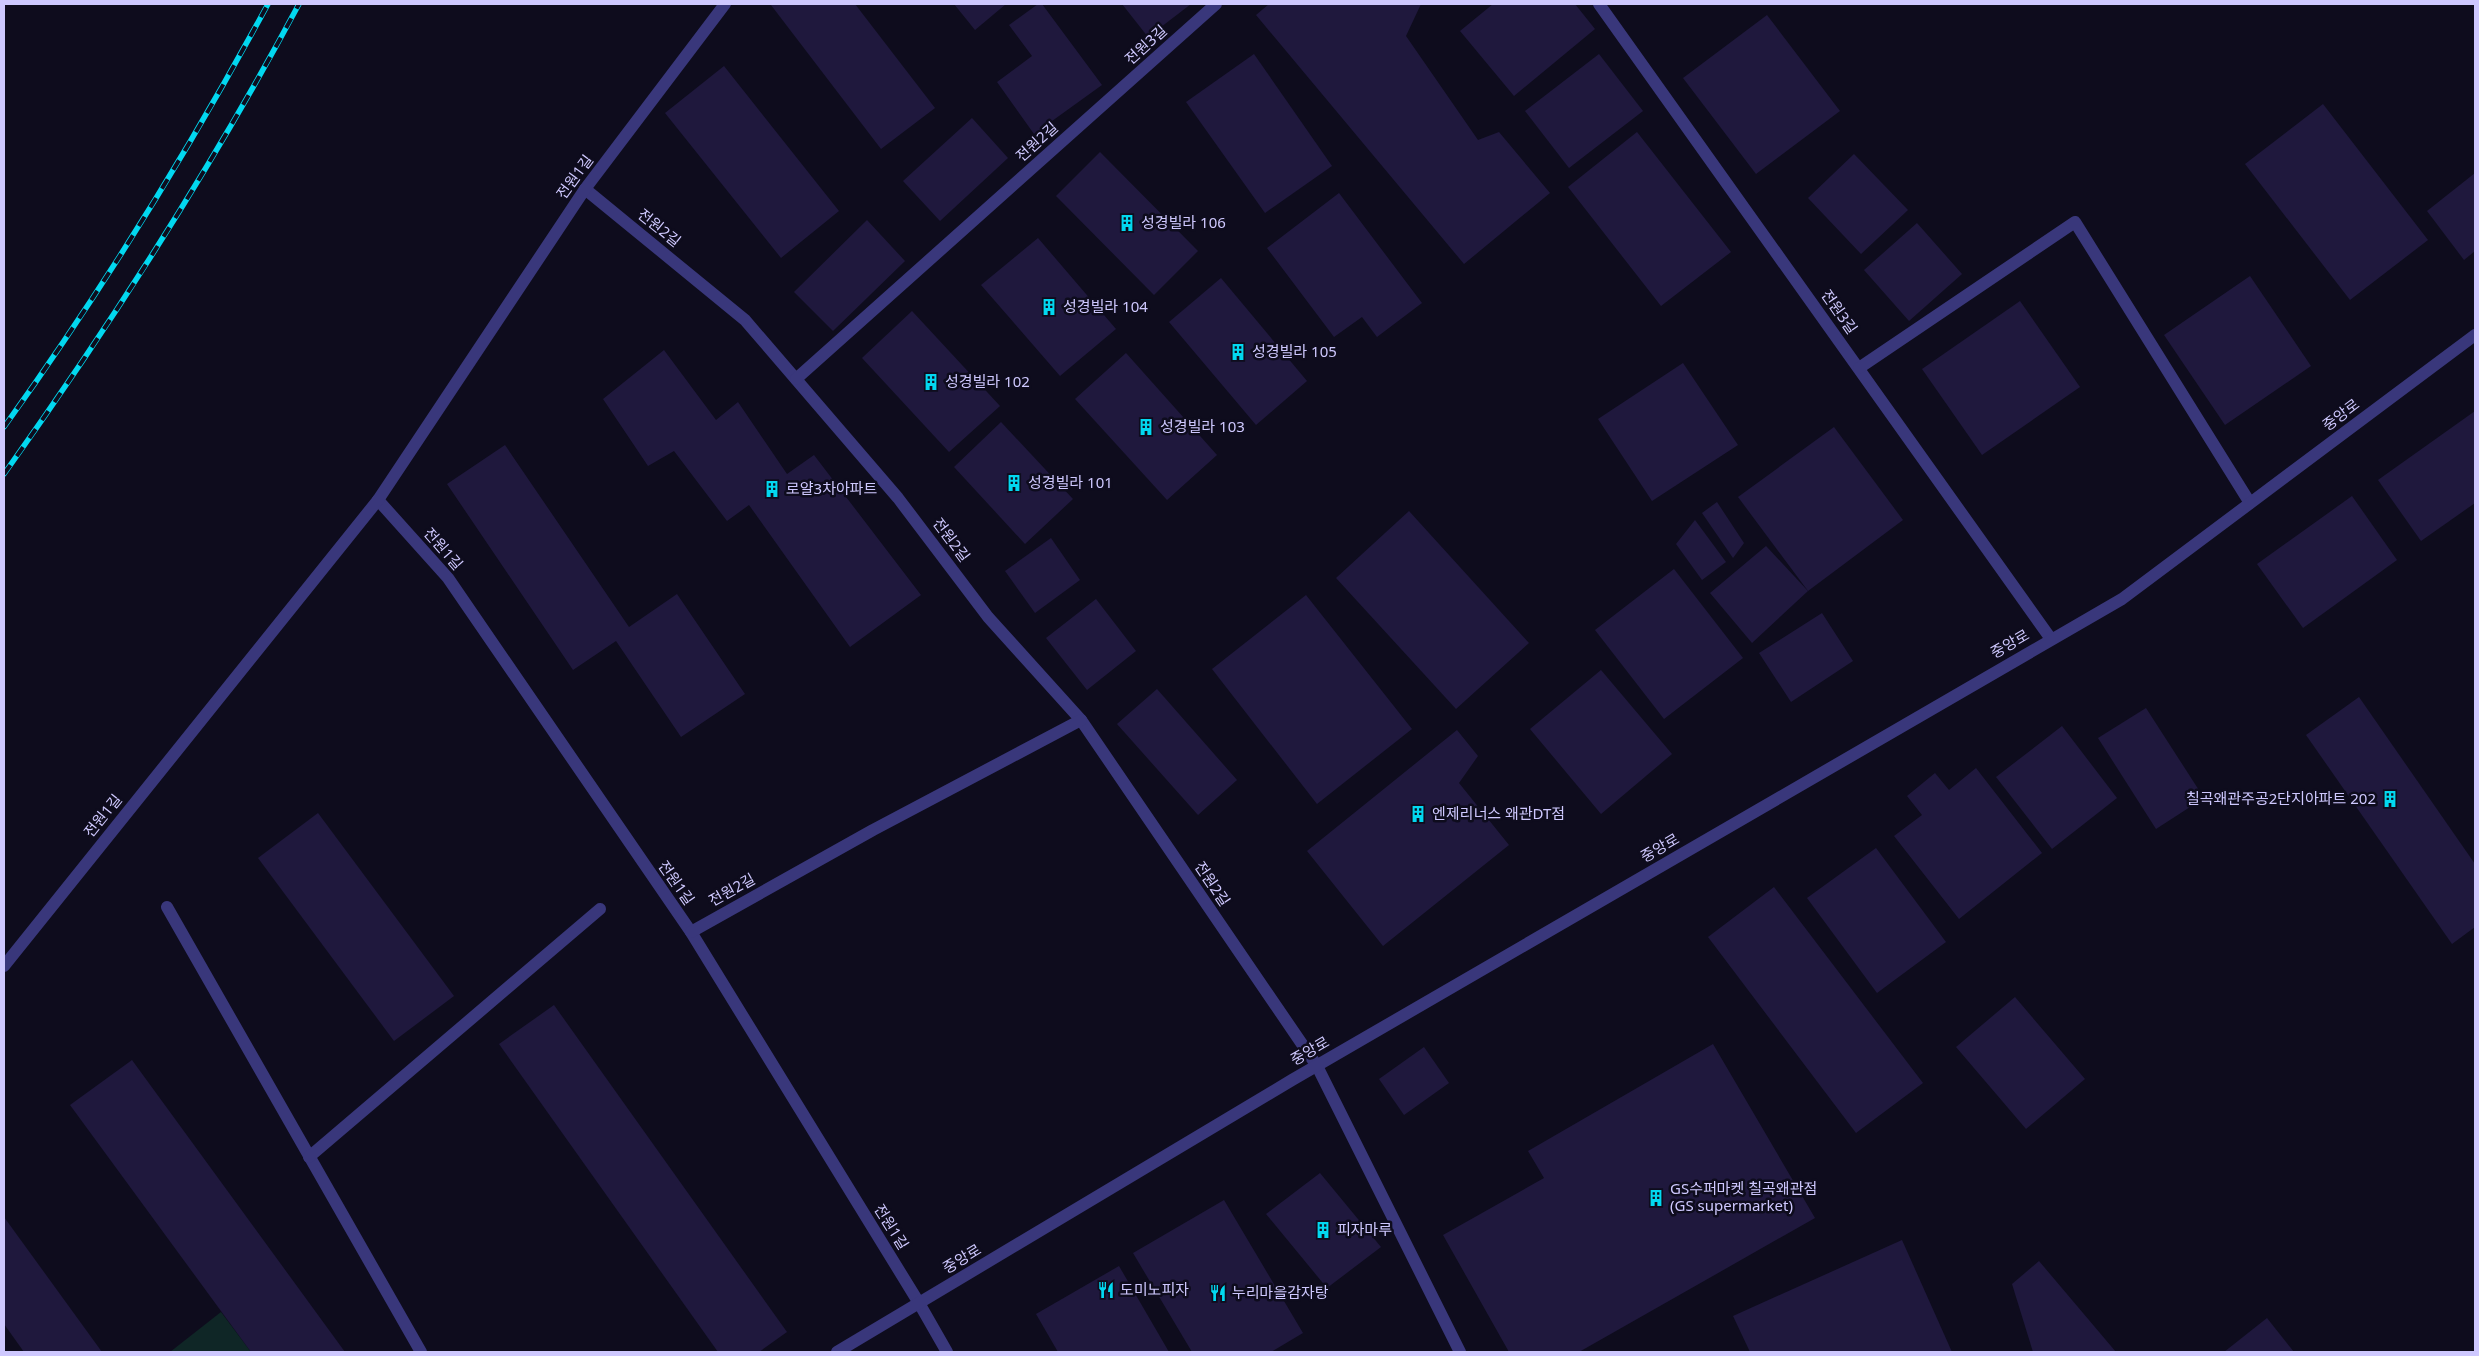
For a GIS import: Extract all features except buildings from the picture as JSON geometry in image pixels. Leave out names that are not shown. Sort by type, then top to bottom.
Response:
[{"type":"street","name":"전원1길","points":[[4,966],[378,500],[585,189],[725,4]]},
{"type":"street","name":"전원3길","points":[[1120,90],[1216,4]]},
{"type":"street","name":"전원3길","points":[[1599,4],[2051,639]]},
{"type":"street","name":"전원2길","points":[[796,379],[1120,90]]},
{"type":"street","name":"전원2길","points":[[585,189],[745,320],[898,498],[988,617],[1081,720],[1317,1066],[1460,1352]]},
{"type":"street","points":[[1859,368],[2075,222],[2250,503]]},
{"type":"street","name":"중앙로","points":[[837,1352],[1317,1066],[2122,598],[2475,335]]},
{"type":"street","name":"전원1길","points":[[378,500],[448,578],[690,932],[919,1303],[947,1352]]},
{"type":"street","name":"전원2길","points":[[690,932],[873,830],[1081,720]]},
{"type":"street","points":[[167,908],[421,1352]]},
{"type":"street","points":[[309,1157],[600,909]]},
{"type":"green space","points":[[221,1312],[251,1352],[170,1352]]},
{"type":"railway","points":[[4,427],[75,324],[143,220],[207,113],[268,4]]},
{"type":"railway","points":[[4,474],[83,360],[159,244],[196,185],[299,4]]},
{"type":"place","name":"성경빌라 106","points":[[1127,223]]},
{"type":"place","name":"성경빌라 104","points":[[1049,307]]},
{"type":"place","name":"성경빌라 105","points":[[1238,352]]},
{"type":"place","name":"성경빌라 102","points":[[931,382]]},
{"type":"place","name":"성경빌라 103","points":[[1146,427]]},
{"type":"place","name":"성경빌라 101","points":[[1014,483]]},
{"type":"place","name":"로얄3차아파트","points":[[772,489]]},
{"type":"place","name":"칠곡왜관주공2단지아파트 202","points":[[2390,799]]},
{"type":"place","name":"엔제리너스 왜관DT점","points":[[1418,814]]},
{"type":"place","name":"GS수퍼마켓 칠곡왜관점 (GS supermarket)","points":[[1656,1198]]},
{"type":"place","name":"피자마루","points":[[1323,1230]]},
{"type":"place","name":"도미노피자","points":[[1106,1290]]},
{"type":"place","name":"누리마을감자탕","points":[[1218,1293]]}]
